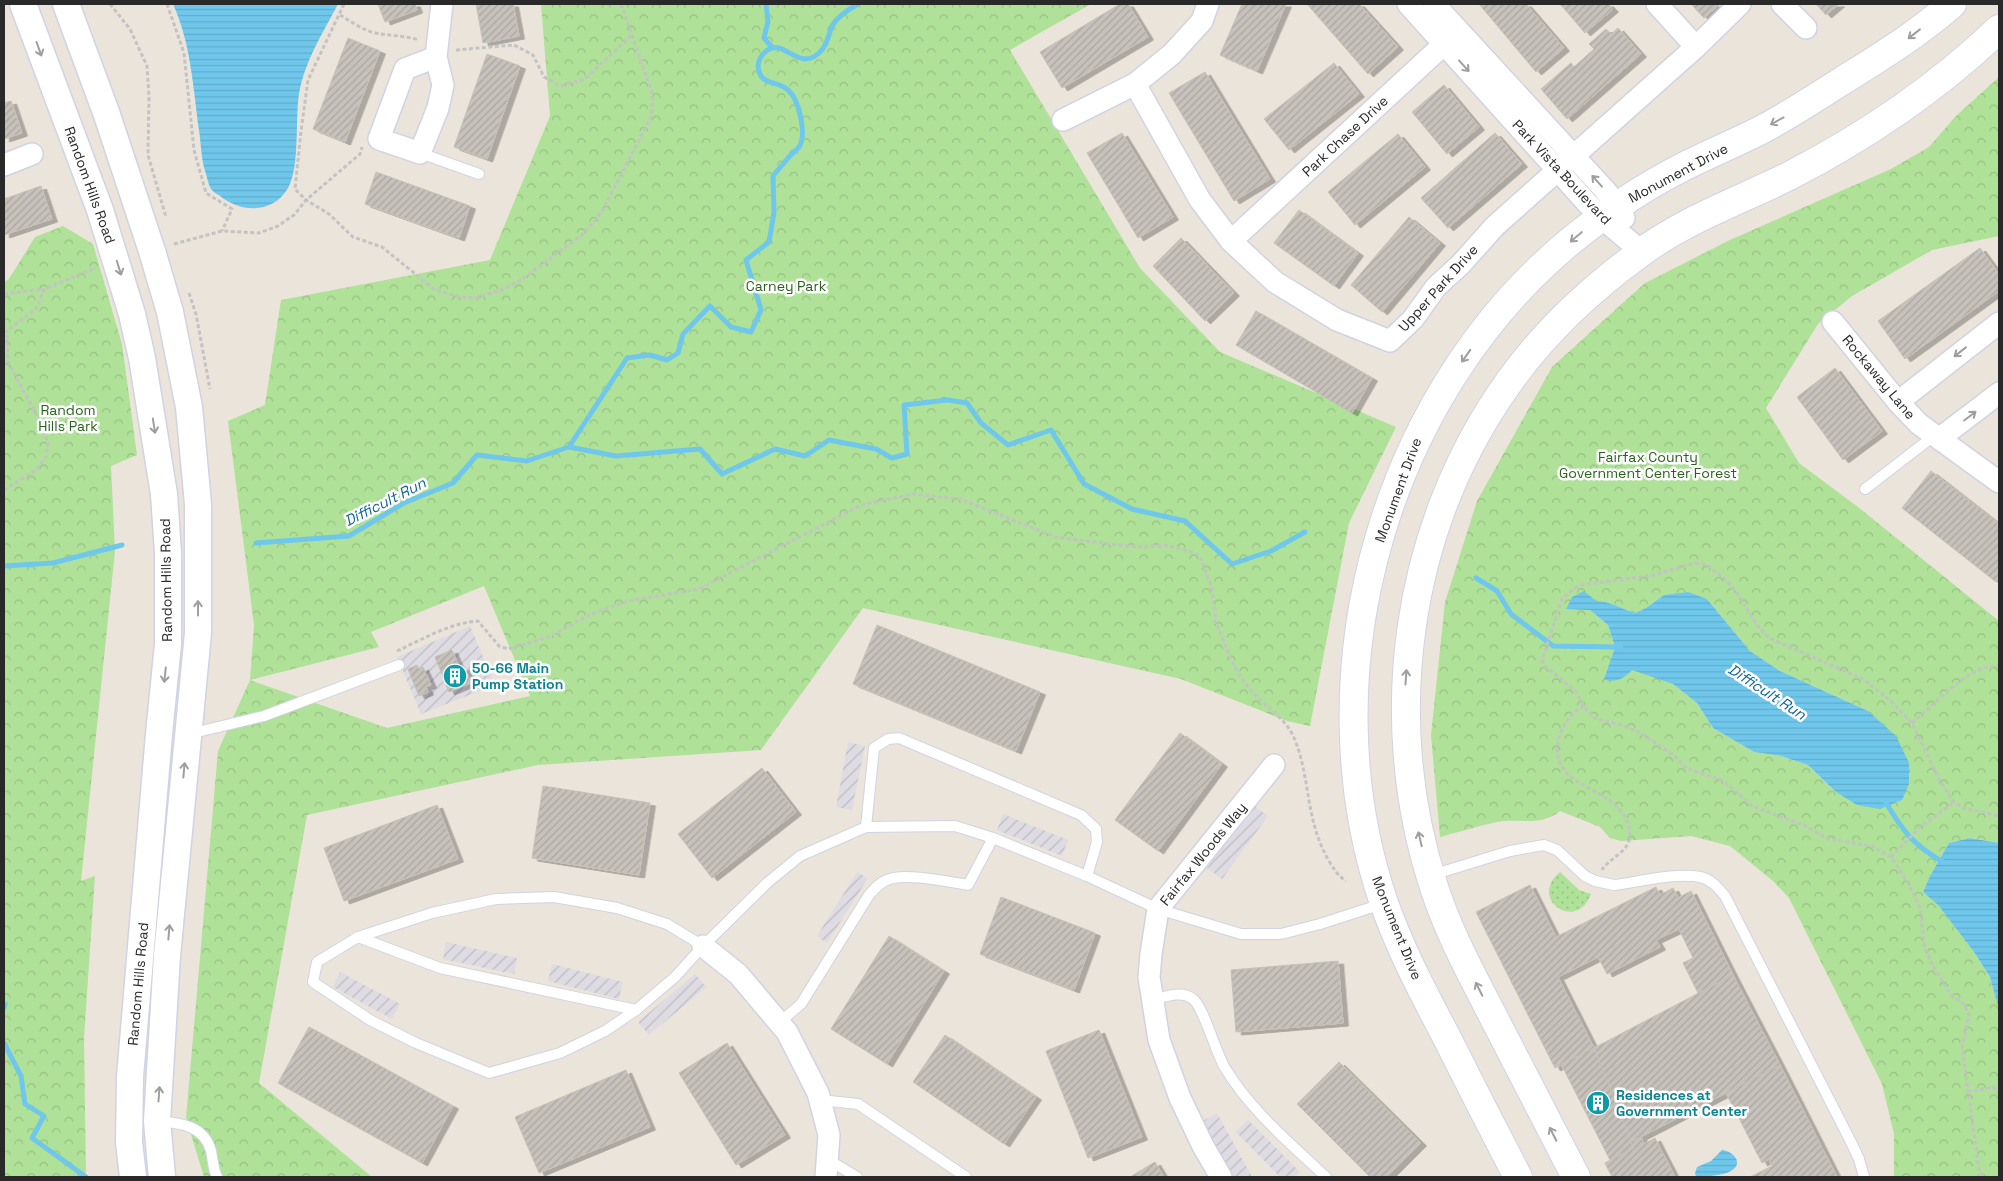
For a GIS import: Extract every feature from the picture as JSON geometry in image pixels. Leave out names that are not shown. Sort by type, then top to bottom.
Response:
[{"type":"main road","name":"Monument Drive","points":[[1518,1177],[1430,1007],[1384,903],[1364,826],[1357,781],[1353,724],[1354,686],[1361,623],[1381,532],[1405,465],[1422,428],[1462,361],[1499,314],[1526,284],[1578,235],[1647,186],[1786,116],[1894,49],[1952,4]]},
{"type":"main road","points":[[1576,1177],[1455,942],[1430,876],[1417,824],[1410,788],[1406,750],[1405,697],[1412,619],[1420,582],[1439,518],[1450,489],[1480,428],[1508,383],[1533,352],[1600,284],[1642,252],[1701,218],[1818,160],[1903,109],[1940,81],[1999,29]]},
{"type":"street","name":"Random Hills Road","points":[[22,4],[100,210],[132,314],[142,358],[164,494],[168,553],[168,644],[130,1077],[130,1142],[133,1177]]},
{"type":"street","name":"Random Hills Road","points":[[66,4],[107,115],[170,312],[189,407],[198,504],[198,633],[167,956],[157,1121],[162,1177]]},
{"type":"street","points":[[437,48],[405,68],[379,138],[420,153],[438,108],[442,86],[437,48],[442,4]]},
{"type":"street","points":[[1063,120],[1135,84],[1172,54],[1202,21],[1208,4]]},
{"type":"street","name":"Park Vista Boulevard","points":[[1408,4],[1452,38],[1610,212],[1642,252]]},
{"type":"street","name":"Park Vista Boulevard","points":[[1434,4],[1452,38]]},
{"type":"street","points":[[1657,4],[1696,47]]},
{"type":"street","name":"Upper Park Drive","points":[[1135,84],[1200,200],[1232,241],[1275,282],[1337,320],[1390,341],[1413,319],[1436,287],[1461,264],[1494,226],[1696,47],[1740,4]]},
{"type":"street","points":[[1782,4],[1806,28]]},
{"type":"street","name":"Park Chase Drive","points":[[1232,241],[1452,38]]},
{"type":"street","points":[[4,165],[32,154]]},
{"type":"street","name":"Rockaway Lane","points":[[1833,322],[1898,402],[1919,424],[1999,482]]},
{"type":"street","points":[[1898,402],[1999,323]]},
{"type":"street","points":[[1937,436],[1999,393]]},
{"type":"street","name":"Fairfax Woods Way","points":[[1221,1177],[1203,1146],[1180,1098],[1159,1040],[1150,977],[1158,909],[1274,765]]},
{"type":"street","points":[[703,946],[738,974],[780,1022],[820,1100],[829,1135],[827,1168]]},
{"type":"lane","points":[[420,153],[479,174]]},
{"type":"lane","points":[[1865,489],[1937,436]]},
{"type":"lane","points":[[187,735],[264,716],[399,665]]},
{"type":"lane","points":[[866,828],[874,748],[888,740],[899,738],[1081,815],[1096,829],[1097,842],[1087,876]]},
{"type":"lane","points":[[703,946],[667,924],[617,908],[554,897],[496,899],[432,913],[358,937],[317,962],[313,982],[370,1020],[416,1043],[489,1073],[560,1053],[605,1031],[636,1010],[675,977],[703,946],[767,883],[800,856],[866,828],[955,826],[992,838],[1087,876],[1158,909],[1240,934],[1281,934],[1320,924],[1384,903]]},
{"type":"lane","points":[[780,1022],[801,1004],[868,895],[877,885],[888,879],[926,878],[968,885],[992,838]]},
{"type":"lane","points":[[1430,876],[1510,851],[1544,845],[1557,850],[1585,876],[1595,881],[1614,885],[1683,876],[1701,877],[1715,884],[1725,896],[1808,1057],[1859,1159],[1864,1177]]},
{"type":"lane","points":[[358,937],[440,968],[636,1010]]},
{"type":"lane","points":[[1152,1000],[1179,994],[1194,999],[1202,1012],[1219,1058],[1237,1088],[1253,1108],[1326,1177]]},
{"type":"lane","points":[[820,1100],[858,1104],[966,1177]]},
{"type":"lane","points":[[157,1121],[181,1124],[200,1132],[207,1139],[217,1177]]},
{"type":"lane","points":[[827,1168],[857,1177]]},
{"type":"path","points":[[110,4],[130,29],[147,66],[149,97],[148,155],[167,222]]},
{"type":"path","points":[[167,4],[184,53],[194,150],[206,193],[232,209],[222,231]]},
{"type":"path","points":[[340,15],[361,28],[373,32],[406,36],[425,41],[437,48],[454,38],[454,47],[458,51],[462,49],[514,45],[533,55],[544,76],[560,86],[586,80],[632,35]]},
{"type":"path","points":[[171,236],[174,244],[222,231],[259,233],[270,230],[286,222],[306,200],[360,154],[363,140],[379,138]]},
{"type":"path","points":[[4,294],[44,289],[99,267]]},
{"type":"path","points":[[4,490],[36,470],[46,457],[48,444],[43,427],[8,362],[5,332],[36,309],[44,289]]},
{"type":"path","points":[[379,673],[382,662],[388,655],[448,628],[468,622],[478,622],[499,646],[508,649],[549,637],[589,615],[627,601],[699,589],[861,505],[913,494],[960,498],[1056,537],[1144,547],[1165,545],[1188,550],[1198,555],[1211,585],[1216,610],[1215,620],[1228,651],[1243,681],[1255,696],[1289,728],[1295,739],[1302,765],[1314,830],[1323,851],[1336,873],[1346,881]]},
{"type":"path","points":[[1986,1177],[1980,1176],[1962,1046],[1969,1015],[1964,1004],[1951,995],[1925,950],[1920,908],[1909,885],[1890,857],[1874,847],[1826,838],[1808,827],[1752,806],[1724,781],[1686,768],[1676,756],[1641,733],[1621,725],[1594,718],[1575,691],[1544,665],[1543,655],[1562,599],[1581,585],[1654,575],[1696,563],[1707,565],[1724,578],[1737,593],[1757,624],[1769,638],[1863,679],[1891,701],[1912,723],[1940,781],[1954,802],[1963,808],[1999,816]]},
{"type":"path","points":[[1912,723],[1976,670],[1999,666]]},
{"type":"path","points":[[1584,706],[1574,712],[1566,721],[1558,742],[1557,757],[1568,775],[1609,799],[1622,813],[1629,826],[1628,843],[1625,849],[1605,864],[1595,881]]},
{"type":"path","points":[[1890,857],[1920,826],[1954,802]]},
{"type":"path","points":[[1967,1092],[1993,1087],[1999,1092]]},
{"type":"shaded area","points":[[470,626],[495,685],[421,714],[397,657]]},
{"type":"shaded area","points":[[848,742],[865,746],[852,810],[836,807]]},
{"type":"shaded area","points":[[1253,805],[1268,816],[1222,879],[1207,868]]},
{"type":"shaded area","points":[[1003,814],[1068,840],[1062,856],[997,830]]},
{"type":"shaded area","points":[[857,872],[868,878],[827,943],[817,936]]},
{"type":"shaded area","points":[[446,942],[517,958],[514,974],[443,959]]},
{"type":"shaded area","points":[[552,964],[623,982],[619,999],[548,981]]},
{"type":"shaded area","points":[[340,972],[400,1004],[392,1019],[333,987]]},
{"type":"shaded area","points":[[695,974],[706,987],[649,1035],[638,1022]]},
{"type":"shaded area","points":[[1217,1113],[1252,1177],[1230,1177],[1201,1122]]},
{"type":"shaded area","points":[[1248,1120],[1300,1172],[1294,1177],[1280,1177],[1236,1132]]},
{"type":"green space","name":"Carney Park","points":[[541,4],[1091,4],[1010,50],[1140,268],[1220,352],[1396,427],[1349,523],[1310,726],[1287,721],[1181,679],[863,608],[761,750],[538,765],[307,815],[259,1083],[372,1177],[204,1177],[186,1118],[218,751],[250,680],[254,625],[228,421],[265,405],[281,300],[490,260],[550,116]],"holes":[[[484,586],[530,696],[387,728],[250,680],[379,647],[371,632]]]},
{"type":"green space","name":"Fairfax County Government Center Forest","points":[[1999,77],[1999,236],[1932,250],[1852,296],[1818,324],[1766,408],[1799,463],[1858,507],[1999,621],[1999,843],[1971,838],[1949,843],[1923,892],[1938,905],[1974,952],[1990,977],[1999,1010],[1999,1177],[1894,1177],[1894,1134],[1882,1084],[1789,898],[1773,881],[1730,846],[1691,836],[1621,841],[1610,838],[1600,827],[1560,811],[1545,819],[1497,822],[1440,837],[1431,735],[1445,602],[1477,501],[1552,367],[1645,283],[1730,240],[1891,169],[1929,147],[1956,116]],"holes":[[[1664,595],[1707,599],[1750,651],[1780,671],[1868,711],[1836,792],[1808,765],[1781,756],[1754,752],[1713,728],[1697,703],[1673,684],[1632,669],[1604,679],[1615,647],[1608,625],[1590,610],[1596,601],[1611,604],[1635,613],[1646,608]]]},
{"type":"green space","name":"Random Hills Park","points":[[63,226],[93,244],[122,344],[137,455],[111,466],[115,551],[81,881],[95,876],[84,1038],[86,1177],[4,1177],[4,282],[9,279],[35,237]]},
{"type":"green space","points":[[1560,872],[1579,890],[1591,894],[1584,905],[1576,911],[1566,911],[1558,908],[1552,901],[1549,892],[1551,882]]},
{"type":"water","points":[[173,4],[338,4],[315,47],[302,82],[299,94],[296,156],[292,179],[282,197],[274,203],[256,208],[237,206],[215,193],[210,187],[203,161],[188,50]]},
{"type":"water","points":[[1584,591],[1596,601],[1611,604],[1635,613],[1646,608],[1664,595],[1688,592],[1707,599],[1750,651],[1780,671],[1868,711],[1896,736],[1909,763],[1909,784],[1902,800],[1880,809],[1857,805],[1836,792],[1808,765],[1781,756],[1754,752],[1713,728],[1697,703],[1673,684],[1632,670],[1620,679],[1612,681],[1604,679],[1615,647],[1608,625],[1590,610],[1566,609],[1572,597]]},
{"type":"water","points":[[1970,838],[1999,843],[1999,1010],[1990,977],[1974,952],[1938,905],[1923,892],[1949,843]]},
{"type":"water","points":[[1722,1150],[1734,1155],[1737,1162],[1735,1168],[1724,1174],[1696,1177],[1697,1167],[1711,1161]]},
{"type":"building","points":[[378,4],[415,4],[417,10],[385,22]]},
{"type":"building","points":[[476,4],[513,4],[519,36],[483,43]]},
{"type":"building","points":[[1120,4],[1128,4],[1148,37],[1062,88],[1040,52]]},
{"type":"building","points":[[1242,4],[1286,4],[1257,71],[1220,55]]},
{"type":"building","points":[[1307,4],[1359,4],[1398,47],[1368,74]]},
{"type":"building","points":[[1479,4],[1526,4],[1564,48],[1536,72]]},
{"type":"building","points":[[1560,4],[1608,4],[1613,9],[1585,33]]},
{"type":"building","points":[[1691,4],[1720,4],[1704,18]]},
{"type":"building","points":[[1816,4],[1839,4],[1826,15]]},
{"type":"building","points":[[1618,28],[1641,54],[1567,119],[1541,89],[1571,63],[1574,67],[1594,49],[1589,44],[1606,29],[1611,34]]},
{"type":"building","points":[[348,38],[380,51],[345,142],[313,129]]},
{"type":"building","points":[[487,54],[520,66],[487,159],[454,147]]},
{"type":"building","points":[[1334,63],[1359,94],[1289,150],[1264,119]]},
{"type":"building","points":[[1205,72],[1270,179],[1234,201],[1169,93]]},
{"type":"building","points":[[1444,85],[1479,127],[1447,154],[1412,112]]},
{"type":"building","points":[[11,101],[22,133],[4,139],[4,103]]},
{"type":"building","points":[[1122,133],[1173,217],[1138,238],[1087,153]]},
{"type":"building","points":[[1495,133],[1522,164],[1448,228],[1421,198]]},
{"type":"building","points":[[1398,134],[1425,167],[1355,225],[1328,192]]},
{"type":"building","points":[[376,172],[470,206],[459,238],[365,204]]},
{"type":"building","points":[[41,186],[52,219],[4,235],[4,199]]},
{"type":"building","points":[[1299,210],[1358,253],[1334,286],[1274,243]]},
{"type":"building","points":[[1409,217],[1440,243],[1382,312],[1351,285]]},
{"type":"building","points":[[1181,238],[1234,293],[1205,321],[1153,266]]},
{"type":"building","points":[[1980,248],[1999,274],[1999,291],[1905,359],[1878,321]]},
{"type":"building","points":[[1256,311],[1372,378],[1352,413],[1236,345]]},
{"type":"building","points":[[1835,368],[1882,431],[1843,460],[1797,397]]},
{"type":"building","points":[[1931,471],[1999,524],[1999,578],[1996,582],[1902,508]]},
{"type":"building","points":[[877,625],[1040,692],[1016,751],[853,684]]},
{"type":"building","name":"50-66 Main Pump Station","points":[[452,650],[460,669],[464,667],[471,683],[449,692],[435,657]]},
{"type":"building","points":[[417,665],[419,669],[423,667],[431,685],[426,687],[428,692],[419,696],[408,669]]},
{"type":"building","points":[[1180,733],[1222,764],[1158,851],[1115,820]]},
{"type":"building","points":[[762,768],[796,812],[712,878],[678,834]]},
{"type":"building","points":[[543,786],[650,803],[639,875],[532,858]]},
{"type":"building","points":[[437,805],[458,859],[344,901],[324,848]]},
{"type":"building","points":[[1530,885],[1556,937],[1656,887],[1660,895],[1673,888],[1678,898],[1691,891],[1733,975],[1698,993],[1683,963],[1693,958],[1679,929],[1656,940],[1660,947],[1607,974],[1598,957],[1558,977],[1594,1048],[1555,1068],[1476,912]]},
{"type":"building","points":[[1001,897],[1095,933],[1074,990],[980,954]]},
{"type":"building","points":[[889,936],[944,971],[887,1064],[831,1029]]},
{"type":"building","points":[[1338,961],[1343,1023],[1236,1032],[1231,970]]},
{"type":"building","points":[[1733,975],[1780,1065],[1631,1142],[1594,1048]]},
{"type":"building","points":[[309,1027],[453,1106],[422,1163],[278,1083]]},
{"type":"building","points":[[1099,1030],[1142,1137],[1088,1158],[1046,1051]]},
{"type":"building","points":[[945,1035],[1036,1097],[1004,1144],[913,1082]]},
{"type":"building","points":[[727,1043],[785,1135],[736,1165],[679,1073]]},
{"type":"building","name":"Residences at Government Center","points":[[1594,1048],[1634,1148],[1610,1160],[1561,1064]]},
{"type":"building","points":[[1339,1062],[1421,1143],[1387,1177],[1370,1177],[1297,1104]]},
{"type":"building","points":[[1780,1065],[1837,1177],[1750,1177],[1772,1166],[1769,1159],[1762,1163],[1726,1093]]},
{"type":"building","points":[[626,1070],[650,1127],[539,1173],[515,1117]]},
{"type":"building","points":[[1641,1137],[1644,1144],[1655,1138],[1675,1177],[1612,1177],[1605,1163],[1634,1148],[1631,1142]]},
{"type":"building","points":[[1155,1162],[1164,1177],[1130,1177]]},
{"type":"waterway","points":[[766,4],[768,21],[764,38],[772,47]]},
{"type":"waterway","points":[[569,447],[627,358],[650,355],[667,360],[678,353],[683,334],[710,306],[731,327],[751,332],[761,310],[746,260],[769,242],[774,212],[773,176],[799,147],[802,134],[801,117],[792,95],[788,90],[762,77],[758,66],[760,59],[771,48],[778,48],[804,59],[811,58],[824,47],[832,26],[837,19],[858,4]]},
{"type":"waterway","name":"Difficult Run","points":[[256,543],[349,536],[404,503],[453,483],[477,455],[527,461],[569,447],[616,456],[700,449],[722,474],[775,449],[805,456],[829,440],[876,449],[892,458],[907,454],[904,405],[948,400],[967,403],[981,423],[1008,445],[1051,430],[1084,484],[1132,509],[1185,521],[1232,564],[1271,551],[1305,532]]},
{"type":"waterway","name":"Difficult Run","points":[[4,566],[53,563],[122,545]]},
{"type":"waterway","name":"Difficult Run","points":[[1476,578],[1497,591],[1511,614],[1553,646],[1621,648]]},
{"type":"waterway","name":"Difficult Run","points":[[1885,801],[1909,836],[1943,862]]},
{"type":"waterway","points":[[4,1004],[4,1008]]},
{"type":"waterway","points":[[4,1043],[21,1076],[25,1104],[44,1116],[32,1138],[86,1177]]},
{"type":"place","name":"50-66 Main Pump Station","points":[[455,676]]},
{"type":"place","name":"Residences at Government Center","points":[[1598,1103]]}]
